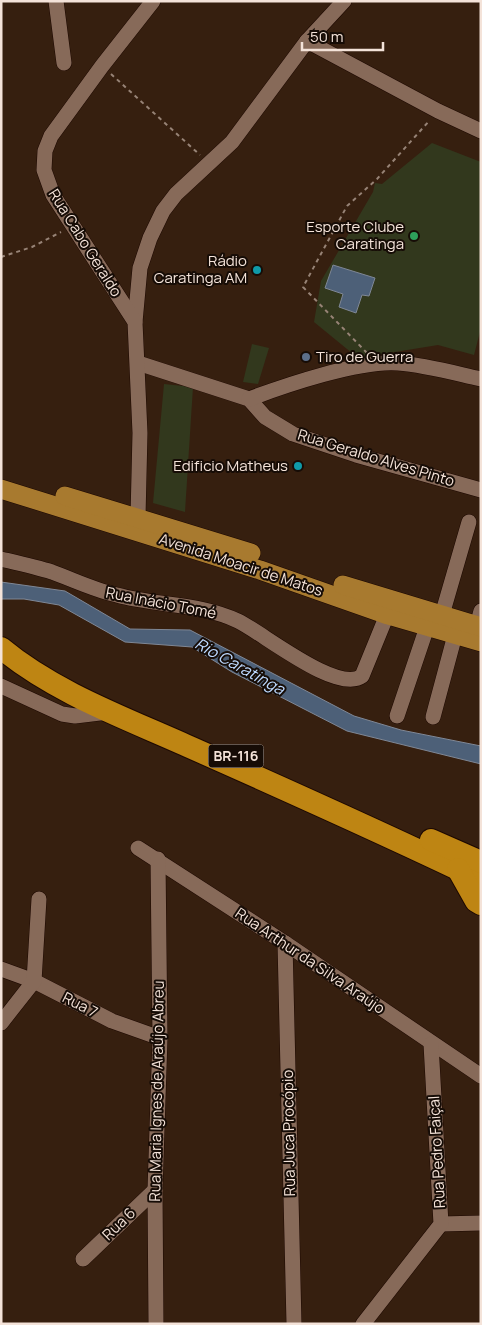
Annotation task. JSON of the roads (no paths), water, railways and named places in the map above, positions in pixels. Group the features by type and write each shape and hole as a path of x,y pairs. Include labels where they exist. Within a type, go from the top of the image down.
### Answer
{"highway":[{"name":"BR-116","path":"2,647 22,664 112,712 481,880"},
{"name":"BR-116","path":"2,647 57,673 95,694 481,862"},
{"path":"458,869 476,901 481,904"}],"main road":[{"name":"Avenida Moacir de Matos","path":"1,477 260,570 434,621 480,626"},
{"name":"Avenida Moacir de Matos","path":"1,489 136,524"},
{"name":"Avenida Moacir de Matos","path":"434,621 455,635 480,626"}],"street":[{"path":"56,1 64,64"},
{"name":"Rua Cabo Geraldo","path":"136,524 140,433 135,322 53,195 44,170 44,151 52,136 102,66 152,1"},
{"path":"135,322 140,268 150,238 163,211 176,194 232,142 307,41 344,1"},
{"path":"307,41 438,111 481,131"},
{"name":"Rua Geraldo Alves Pinto","path":"138,363 249,399 265,417 293,434 356,455 481,490"},
{"path":"249,399 326,375 377,363 423,366 481,379"},
{"path":"397,716 470,522"},
{"name":"Rua Inácio Tomé","path":"1,558 51,572 118,596 217,613 256,630 313,667 347,680 356,680 362,676 390,608"},
{"path":"433,717 455,635"},
{"path":"21,695 22,664"},
{"path":"1,686 54,712 70,716 112,712"},
{"name":"Rua Arthur da Silva Araújo","path":"138,848 158,859 285,943 431,1044 481,1076"},
{"name":"Rua Maria Ignes de Araújo Abreu","path":"156,1324 155,1190 160,1038 158,859"},
{"path":"1,1023 34,981 39,899"},
{"name":"Rua Juca Procópio","path":"285,943 294,1324"},
{"name":"Rua 7","path":"1,969 34,981 112,1021 160,1038"},
{"name":"Rua Pedro Faiçal","path":"363,1324 441,1224 440,1175 431,1044"},
{"name":"Rua 6","path":"83,1259 155,1190"},
{"path":"441,1224 481,1223"}],"water":[{"path":"333,265 375,278 369,296 362,295 356,313 339,307 343,294 325,288"},
{"name":"Rio Caratinga","path":"1,582 65,591 130,629 190,630 354,716 401,730 481,746 481,764 347,731 232,672 192,647 125,642 59,605 24,599 1,599"}],"place":[{"name":"Esporte Clube Caratinga","path":"414,236"},
{"name":"Rádio Caratinga AM","path":"257,270"},
{"name":"Tiro de Guerra","path":"306,357"},
{"name":"Edificio Matheus","path":"298,466"}]}
